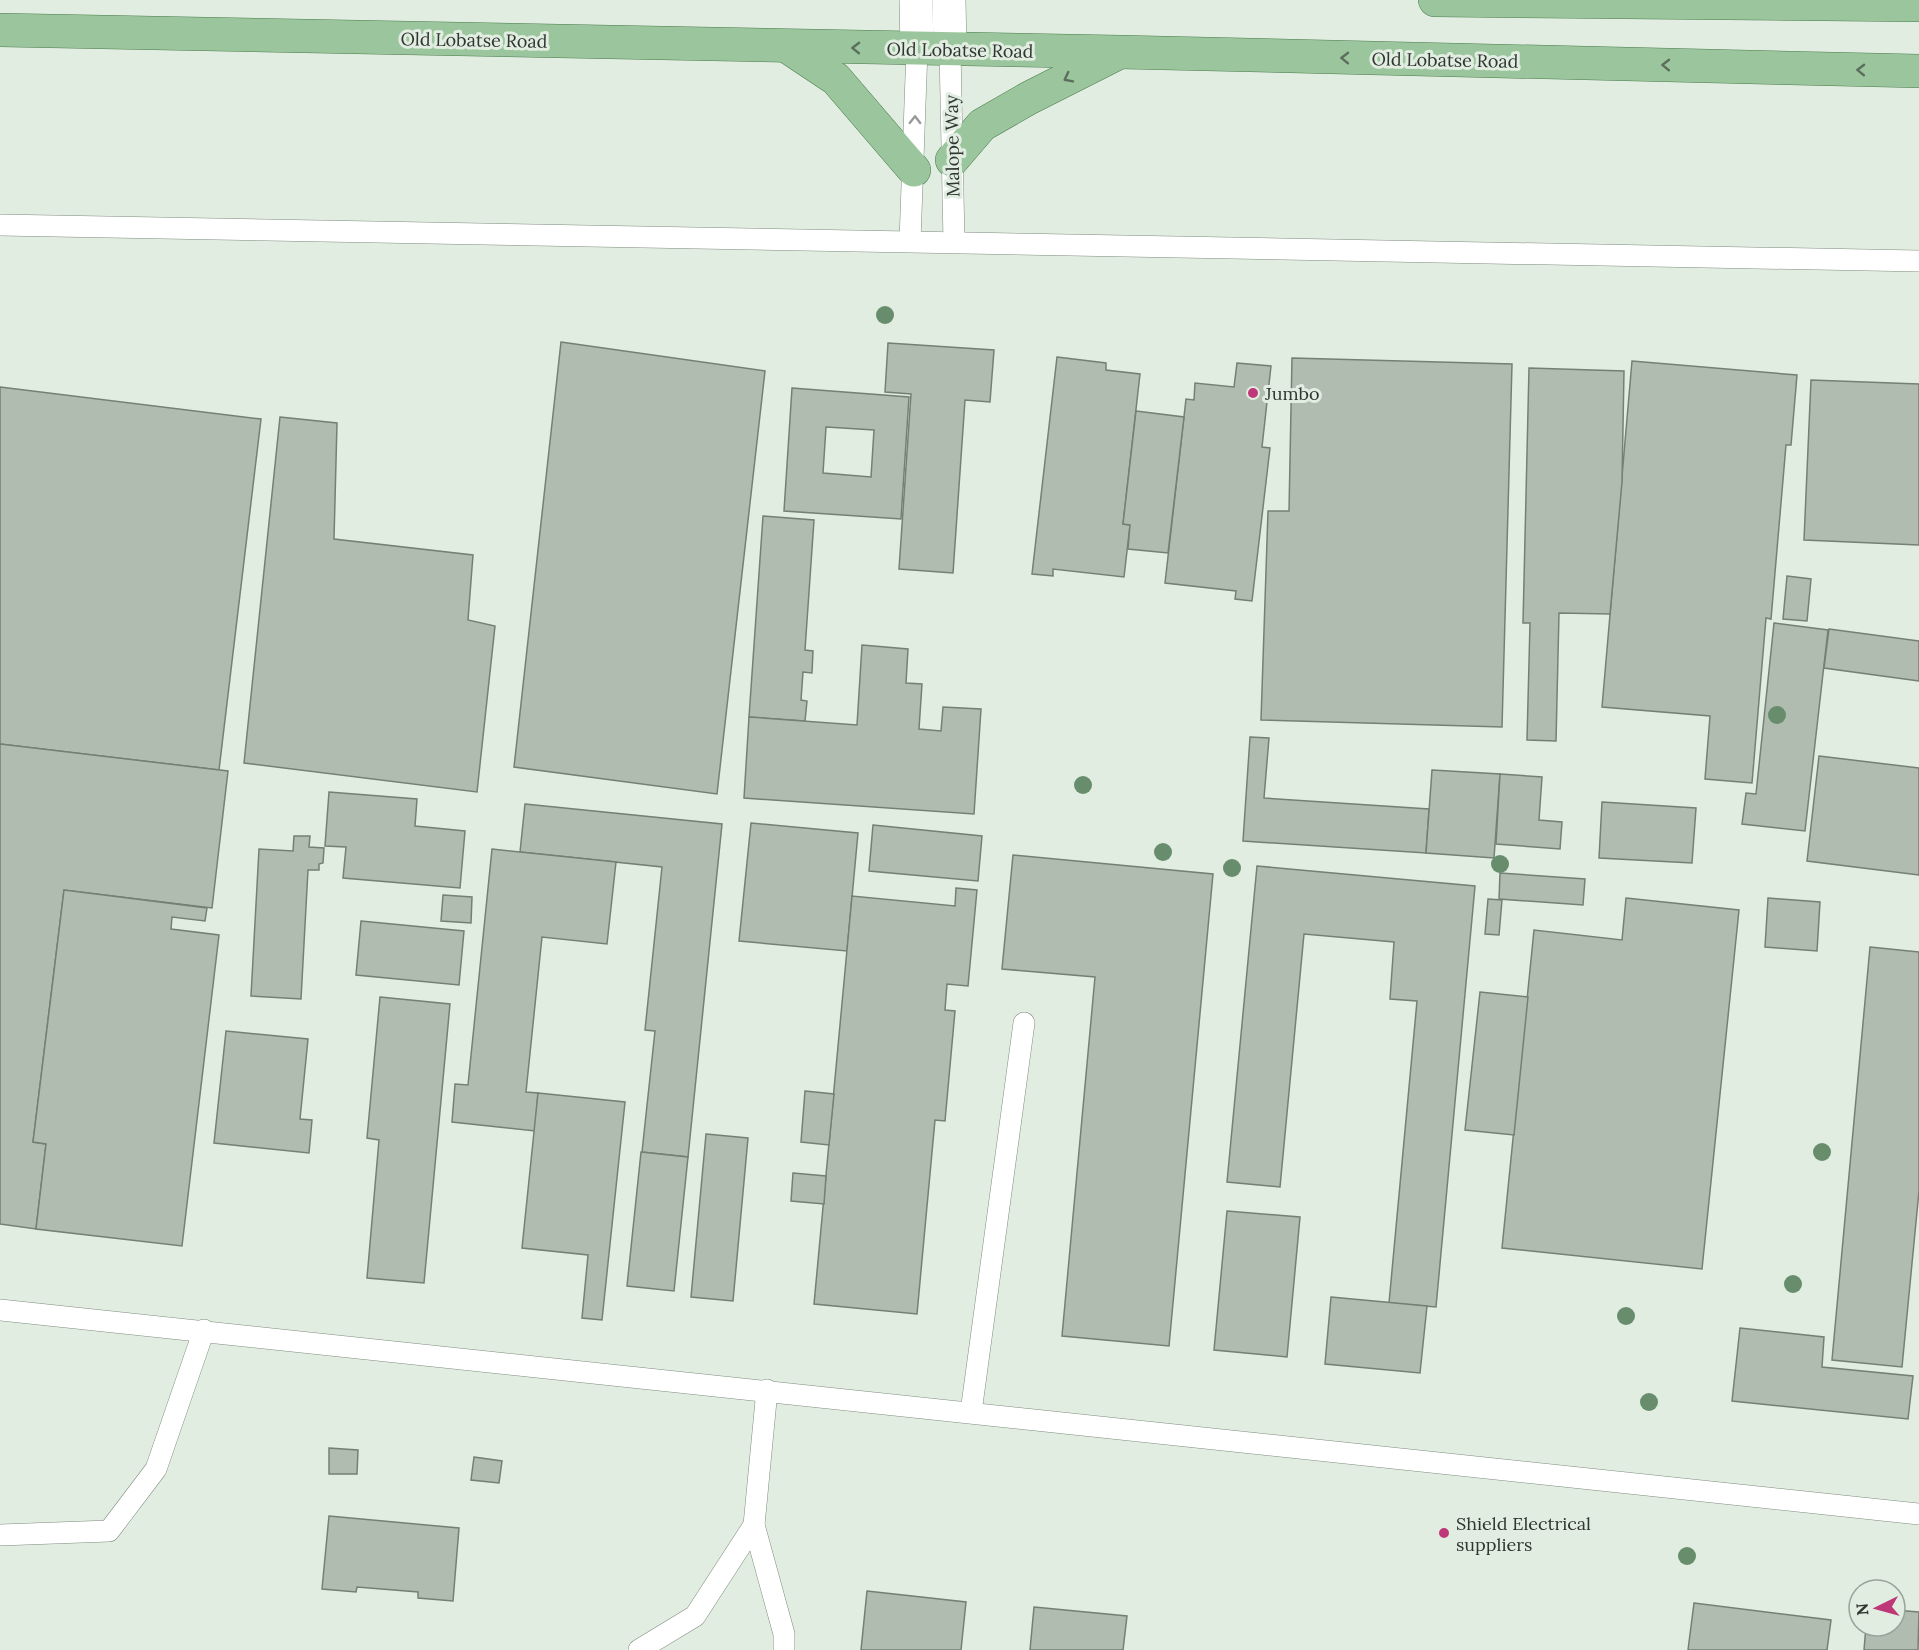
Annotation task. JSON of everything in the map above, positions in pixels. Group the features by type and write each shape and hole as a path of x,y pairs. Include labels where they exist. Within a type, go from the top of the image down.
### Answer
{"main road":[{"path":"1434,0 1919,5"},
{"name":"Old Lobatse Road","path":"0,30 1120,52 1919,71"},
{"path":"788,47 836,79 914,170"},
{"path":"952,160 982,125 1029,98 1120,52"}],"street":[{"path":"916,0 916,49"},
{"path":"949,0 950,50"}],"lane":[{"name":"Malope Way","path":"910,241 916,49"},
{"name":"Malope Way","path":"950,50 954,242"},
{"path":"0,225 1919,261"},
{"path":"971,1412 1024,1023"},
{"path":"0,1310 1919,1514"},
{"path":"0,1534 109,1532 156,1469 204,1330"},
{"path":"767,1390 754,1525 784,1634 784,1650"},
{"path":"639,1650 695,1616 754,1525"}],"building":[{"path":"561,342 765,371 717,794 514,767"},
{"path":"888,343 994,350 990,402 965,400 953,573 899,569 911,394 885,392"},
{"path":"1057,357 1106,363 1106,370 1140,374 1123,524 1130,525 1124,577 1053,569 1053,576 1032,574"},
{"path":"1292,358 1512,364 1502,727 1261,720 1268,511 1289,511"},
{"path":"1632,361 1797,375 1791,445 1786,445 1771,619 1766,618 1752,783 1705,779 1710,716 1602,707"},
{"path":"1237,363 1271,366 1262,447 1270,448 1252,601 1235,599 1236,591 1165,583 1186,399 1194,400 1195,383 1234,387"},
{"path":"1529,368 1624,371 1622,482 1610,614 1559,613 1556,741 1527,740 1530,623 1523,623"},
{"path":"1811,380 1919,384 1919,545 1804,540"},
{"path":"0,387 261,419 219,770 0,744"},
{"path":"792,388 909,397 901,519 784,511","holes":["826,427 874,430 871,477 823,473"]},
{"path":"1136,411 1184,417 1168,553 1128,549 1130,525 1123,524"},
{"path":"280,417 337,423 334,539 473,555 468,620 495,626 477,792 244,763"},
{"path":"763,516 814,520 805,650 813,651 812,673 803,672 801,700 807,701 805,721 749,717"},
{"path":"1787,576 1811,579 1807,621 1783,619"},
{"path":"1774,623 1828,630 1805,831 1742,824 1746,793 1756,794"},
{"path":"1829,629 1919,641 1919,681 1824,668"},
{"path":"862,645 908,649 906,683 922,684 919,729 941,731 943,707 981,709 974,814 744,798 749,717 857,725"},
{"path":"1250,737 1269,738 1264,798 1429,809 1426,853 1243,841"},
{"path":"0,744 228,771 212,908 64,890 33,1142 46,1144 36,1229 0,1224"},
{"path":"1819,756 1919,768 1919,875 1807,861"},
{"path":"1432,770 1500,774 1494,858 1426,853"},
{"path":"1500,774 1542,777 1539,820 1562,822 1560,849 1496,844"},
{"path":"329,792 417,799 415,826 465,831 460,888 343,878 346,847 325,846"},
{"path":"1602,802 1696,808 1692,863 1599,858"},
{"path":"525,804 722,824 688,1157 642,1152 655,1031 645,1030 662,867 520,852"},
{"path":"751,823 858,833 847,951 739,941"},
{"path":"873,825 982,836 978,881 869,871"},
{"path":"294,836 310,836 309,847 324,848 323,863 319,864 319,870 308,870 301,999 251,996 259,849 293,851"},
{"path":"492,849 616,862 607,944 542,937 526,1092 538,1093 535,1131 452,1122 455,1084 468,1085"},
{"path":"1013,855 1213,874 1169,1346 1062,1336 1095,977 1002,969"},
{"path":"1257,866 1475,886 1436,1307 1389,1303 1417,1001 1390,999 1394,942 1304,934 1280,1187 1227,1182"},
{"path":"1500,873 1585,879 1583,905 1499,899"},
{"path":"956,888 977,890 968,986 947,984 945,1010 955,1011 945,1121 935,1120 917,1314 814,1304 852,896 955,906"},
{"path":"64,890 207,908 205,921 172,917 171,929 219,935 182,1246 36,1229 46,1144 33,1142"},
{"path":"443,895 472,897 471,923 441,921"},
{"path":"1626,898 1739,910 1702,1269 1502,1248 1534,930 1622,940"},
{"path":"1768,898 1820,902 1817,951 1765,947"},
{"path":"1488,899 1502,900 1499,935 1485,934"},
{"path":"361,921 464,931 459,985 356,975"},
{"path":"1870,947 1919,952 1919,1191 1902,1367 1832,1360"},
{"path":"1480,992 1528,997 1514,1135 1465,1130"},
{"path":"380,997 450,1004 424,1283 367,1278 379,1140 367,1138"},
{"path":"226,1031 308,1039 300,1119 312,1120 309,1153 214,1143"},
{"path":"805,1091 834,1094 829,1145 801,1142"},
{"path":"538,1093 625,1102 602,1320 582,1318 588,1255 522,1248"},
{"path":"706,1134 748,1138 733,1301 691,1297"},
{"path":"641,1152 688,1157 674,1291 627,1286"},
{"path":"793,1173 826,1176 824,1204 791,1201"},
{"path":"1227,1211 1300,1217 1287,1357 1214,1350"},
{"path":"1331,1297 1427,1306 1420,1373 1325,1364"},
{"path":"1740,1328 1824,1337 1822,1367 1913,1376 1908,1419 1732,1401"},
{"path":"329,1448 358,1450 357,1474 329,1474"},
{"path":"474,1457 502,1461 499,1483 471,1480"},
{"path":"329,1516 459,1528 453,1601 418,1598 418,1592 357,1587 356,1592 322,1589"},
{"path":"867,1591 966,1602 961,1650 861,1650"},
{"path":"1694,1603 1831,1620 1827,1650 1688,1650"},
{"path":"1034,1607 1127,1616 1123,1650 1030,1650"},
{"path":"1907,1611 1919,1612 1918,1650 1864,1650 1865,1638 1907,1638"}],"place":[{"name":"Jumbo","path":"1253,393"},
{"name":"Shield Electrical suppliers","path":"1444,1533"}]}
